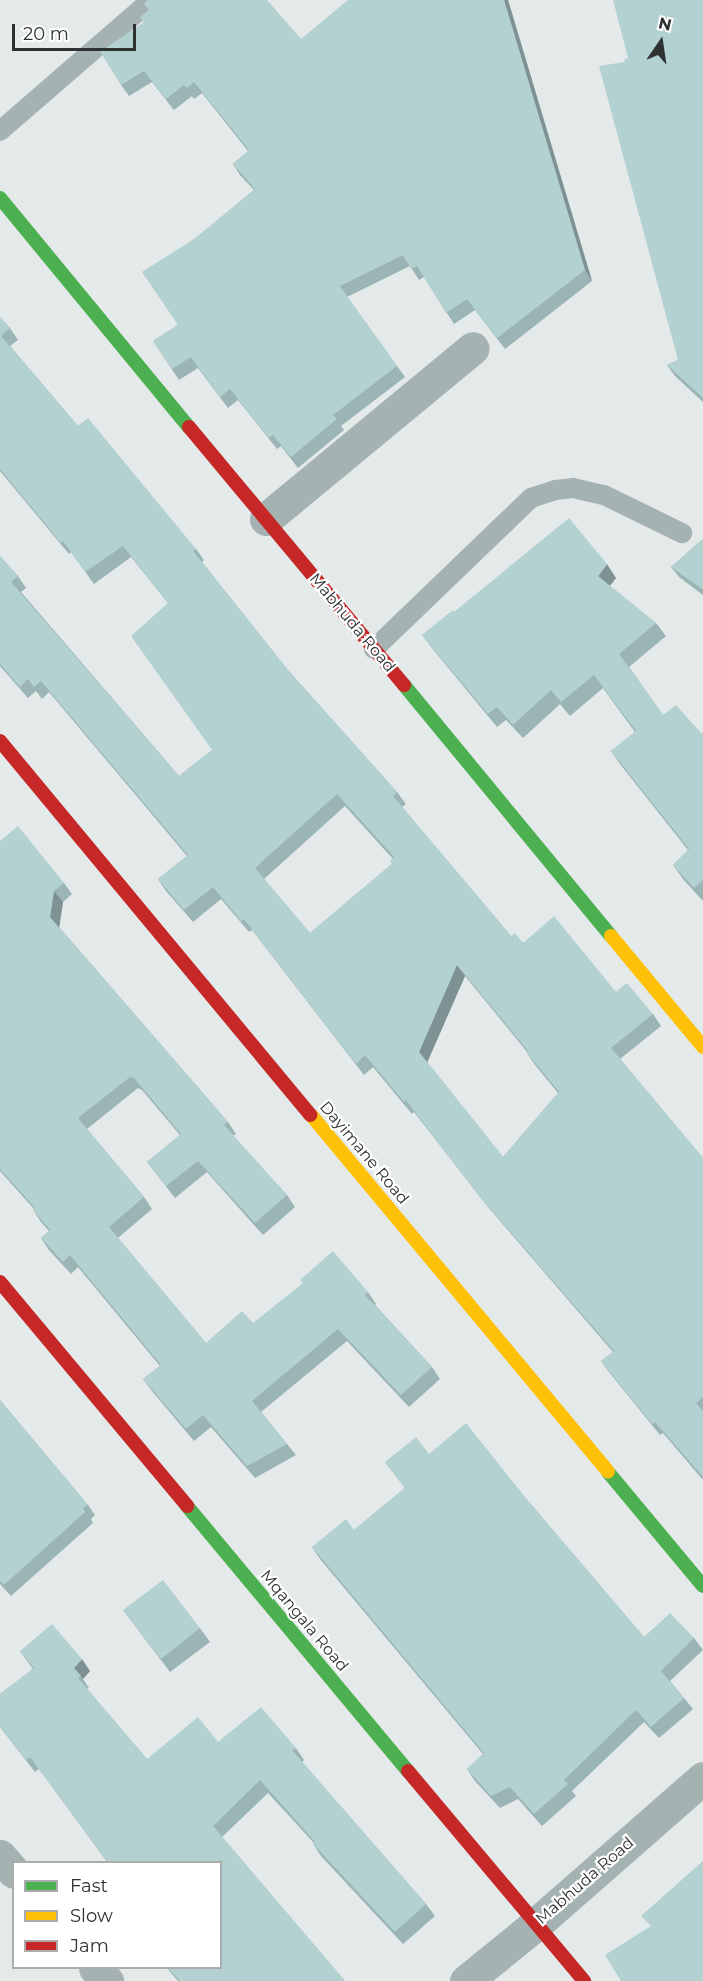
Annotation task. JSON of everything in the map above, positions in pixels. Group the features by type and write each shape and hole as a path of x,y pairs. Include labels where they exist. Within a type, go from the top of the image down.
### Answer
{"street":[{"name":"Mabhuda Road","path":"0,198 703,1047"},
{"path":"266,519 473,348"},
{"name":"Dayimane Road","path":"0,741 703,1586"},
{"name":"Mqangala Road","path":"0,1282 584,1981"},
{"name":"Mabhuda Road","path":"466,1981 535,1925 703,1778"},
{"path":"0,1856 12,1870"},
{"path":"96,1969 107,1981"}],"lane":[{"path":"0,131 151,0"},
{"path":"374,649 531,498 555,490 573,488 604,495 682,533"}],"building":[{"path":"148,0 267,0 301,39 348,0 504,0 585,270 497,338 467,299 446,313 417,266 411,269 403,255 340,286 397,366 333,415 337,419 291,457 273,435 269,438 230,389 220,397 191,357 172,369 153,341 178,325 142,272 197,237 255,189 233,164 249,150 194,82 187,88 184,85 166,99 144,71 121,85 100,52 144,22 140,17 149,10 144,4"},
{"path":"613,0 703,0 703,398 667,365 678,360 599,66 625,62 624,59 628,58"},
{"path":"0,317 10,328 1,336 78,426 88,418 196,549 193,551 287,669 397,792 393,796 511,936 515,933 523,943 554,916 616,992 627,983 653,1014 611,1048 703,1158 703,1397 696,1403 703,1411 703,1477 655,1422 652,1424 601,1361 614,1351 479,1196 406,1100 404,1102 365,1055 356,1064 244,919 241,921 213,887 184,910 158,879 188,855 41,681 34,687 28,679 20,687 0,664 0,556 18,576 11,582 179,776 212,750 131,636 168,603 123,546 85,572 63,541 61,543 0,469","holes":["337,794 394,857 390,861 392,864 310,933 255,868","457,965 559,1092 503,1157 419,1052"]},
{"path":"569,518 607,564 598,576 656,623 619,654 663,715 676,705 702,734 703,732 703,880 694,888 673,865 689,849 611,751 636,731 594,675 561,702 551,690 513,725 497,707 488,714 422,635 453,610 454,612"},
{"path":"703,539 703,589 702,589 671,567"},
{"path":"18,826 64,883 54,891 50,917 228,1122 224,1125 287,1195 255,1223 198,1161 166,1186 147,1162 181,1134 134,1078 130,1077 78,1118 144,1197 109,1227 206,1343 242,1311 253,1323 303,1283 300,1280 333,1251 368,1292 365,1295 432,1367 401,1395 338,1329 252,1401 287,1444 247,1466 203,1415 186,1429 143,1379 161,1365 70,1255 63,1262 41,1238 50,1230 33,1210 35,1208 0,1169 0,841"},
{"path":"0,1400 88,1505 83,1508 85,1512 4,1585 0,1581"},
{"path":"466,1423 529,1502 644,1637 670,1613 694,1638 661,1671 684,1698 651,1727 636,1710 564,1780 568,1784 534,1814 510,1787 491,1796 467,1769 484,1753 312,1547 346,1519 354,1530 405,1488 385,1462 416,1437 429,1454"},
{"path":"163,1580 200,1628 161,1659 123,1610"},
{"path":"52,1624 82,1659 74,1668 81,1676 78,1678 147,1759 198,1717 218,1742 261,1707 296,1748 292,1750 426,1904 395,1932 313,1844 315,1842 260,1780 213,1826 345,1981 180,1981 169,1969 222,1969 222,1861 108,1861 30,1757 26,1760 0,1726 0,1694 34,1668 20,1651"},
{"path":"703,1861 703,1981 621,1981 605,1955 651,1926 641,1916"}],"traffic: fast":[{"path":"0,198 189,427"},
{"path":"404,685 611,936"},
{"path":"608,1472 703,1586"},
{"path":"187,1506 408,1771"}],"traffic: slow":[{"path":"611,936 703,1047"},
{"path":"311,1115 608,1472"}],"traffic: jam":[{"path":"189,427 404,685"},
{"path":"0,741 311,1115"},
{"path":"0,1282 187,1506"},
{"path":"408,1771 584,1981"}]}
